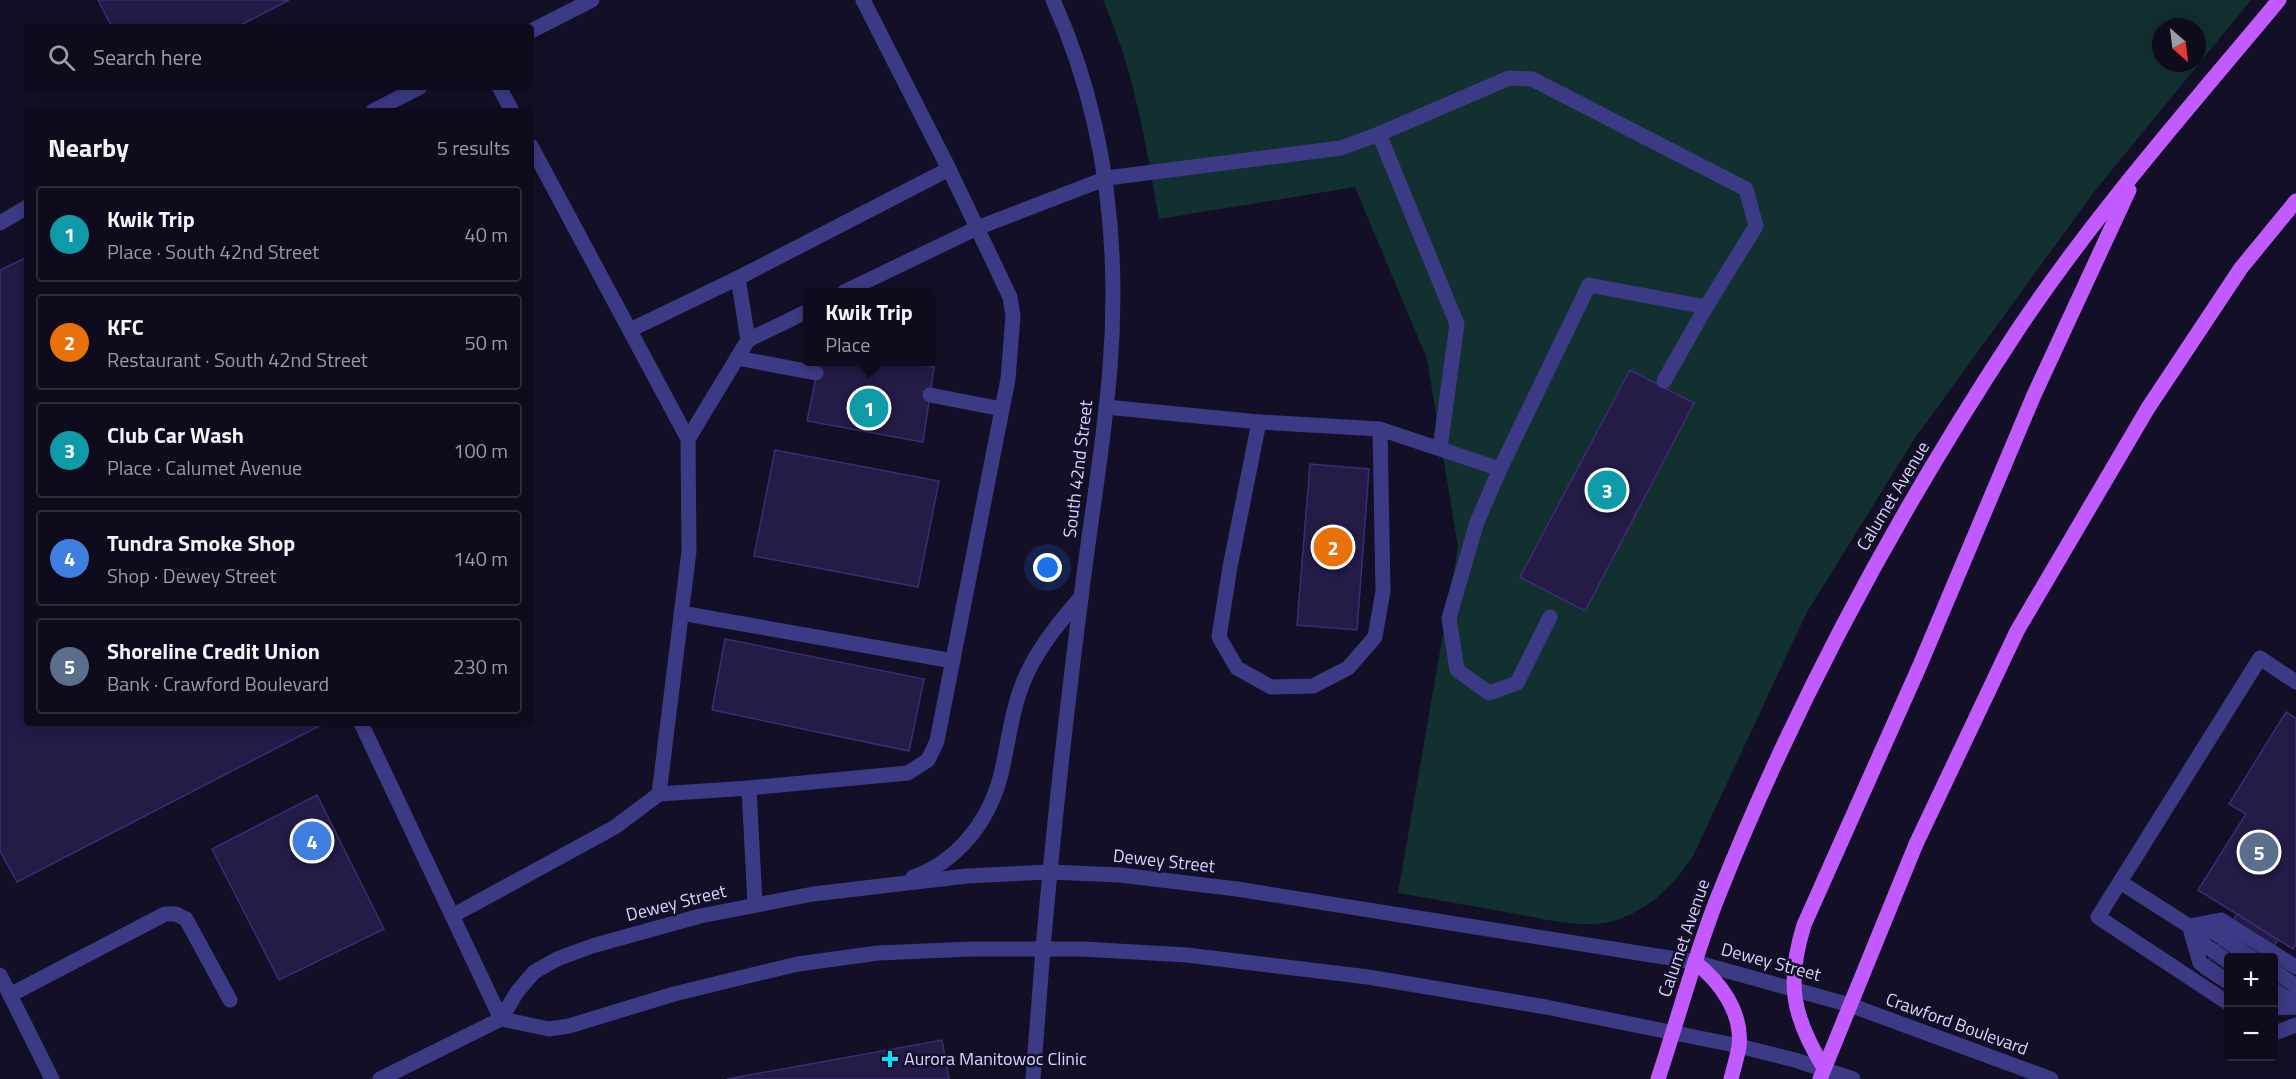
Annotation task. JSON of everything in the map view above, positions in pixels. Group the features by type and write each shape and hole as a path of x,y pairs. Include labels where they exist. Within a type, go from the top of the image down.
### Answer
{"main road":[{"name":"Calumet Avenue","path":"1658,1079 1716,900 1792,726 1881,555 2018,331 2091,229 2142,164 2279,0"},
{"path":"1822,1074 1804,1028 1793,976 1796,953 1813,904 1916,674 2034,395 2142,164"},
{"path":"1822,1074 1916,844 2017,631 2148,408 2241,268 2296,201"},
{"path":"1695,962 1721,986 1730,1001 1737,1024 1739,1046 1731,1079"}],"street":[{"path":"534,29 592,0"},
{"path":"452,916 615,826 659,794 908,773 928,760 937,741 1008,379 1013,316 1010,297 949,169 863,0"},
{"name":"South 42nd Street","path":"1033,1079 1049,872 1106,407 1114,287 1107,178 1076,53 1053,0"},
{"path":"852,288 977,228 1107,178 1341,148 1509,78 1532,79 1746,189 1756,226 1664,381"},
{"path":"379,108 414,90"},
{"path":"501,90 510,108"},
{"path":"1379,134 1457,324 1440,448"},
{"path":"534,152 688,440 688,551 659,794"},
{"path":"630,330 738,278 949,169"},
{"path":"0,223 24,209"},
{"path":"738,278 748,340"},
{"path":"1550,617 1516,683 1489,693 1457,670 1449,618 1477,522 1588,285 1706,307"},
{"path":"688,440 748,340 803,313"},
{"path":"737,358 816,373"},
{"path":"930,395 1002,409"},
{"path":"1106,407 1258,422 1380,429 1500,469"},
{"path":"1258,422 1219,637 1237,668 1271,687 1313,686 1348,668 1375,637 1383,591 1380,429"},
{"path":"895,883 931,869 954,853 981,822 996,792 1018,697 1027,674 1045,644 1081,597"},
{"path":"681,613 953,661"},
{"path":"2224,1000 2098,917 2260,658 2296,682"},
{"path":"362,726 501,1019"},
{"path":"749,788 756,904"},
{"name":"Dewey Street","path":"501,1019 525,981 534,972 557,959 628,934 756,904 895,883 977,875 1049,872 1146,878 1248,890 1695,962 1850,1005"},
{"path":"2120,882 2189,926 2206,946 2224,958"},
{"path":"10,995 165,914 176,914 186,919 230,1000"},
{"path":"2189,926 2222,920 2296,967"},
{"path":"2189,926 2212,931 2246,953"},
{"path":"2189,926 2200,963 2224,979"},
{"path":"380,1079 501,1019 549,1029 569,1026 707,985 798,964 878,953 948,949 1042,949 1187,955 1368,977 1546,1007 1739,1046 1822,1074 1853,1079"},
{"path":"2278,974 2296,986"},
{"path":"0,975 52,1079"},
{"path":"2278,993 2286,998 2296,999"},
{"name":"Crawford Boulevard","path":"1850,1005 2051,1079"},
{"path":"2278,1008 2296,1007"},
{"path":"2278,1032 2296,1025"}],"green space":[{"path":"1103,0 2251,0 2206,55 2206,18 2152,18 2152,72 2192,72 2094,192 1915,438 1807,612 1693,856 1684,869 1663,892 1638,911 1609,922 1594,924 1552,921 1398,893 1458,547 1427,359 1355,187 1159,219 1138,108 1123,53"}],"building":[{"path":"98,0 289,0 243,24 110,24"},
{"path":"24,258 24,726 319,726 17,882 0,851 0,270"},
{"path":"818,366 934,367 923,442 807,421"},
{"path":"1630,370 1694,403 1585,611 1520,577"},
{"path":"775,450 939,481 918,587 754,556"},
{"path":"1310,464 1369,469 1357,630 1297,625"},
{"path":"725,639 924,679 909,751 712,710"},
{"path":"2286,712 2296,718 2296,944 2293,949 2198,890 2246,814 2229,804"},
{"path":"317,795 384,929 279,980 212,849"},
{"path":"2237,914 2278,940 2270,953 2224,953 2224,987 2201,973"},
{"name":"Aurora Manitowoc Clinic","path":"942,1040 949,1079 727,1079"}],"place":[{"name":"Kwik Trip","path":"869,408"},
{"name":"Club Car Wash","path":"1607,490"},
{"name":"KFC","path":"1333,547"},
{"name":"Tundra Smoke Shop","path":"312,841"},
{"name":"Shoreline Credit Union","path":"2259,852"},
{"name":"Aurora Manitowoc Clinic","path":"890,1059"}]}
